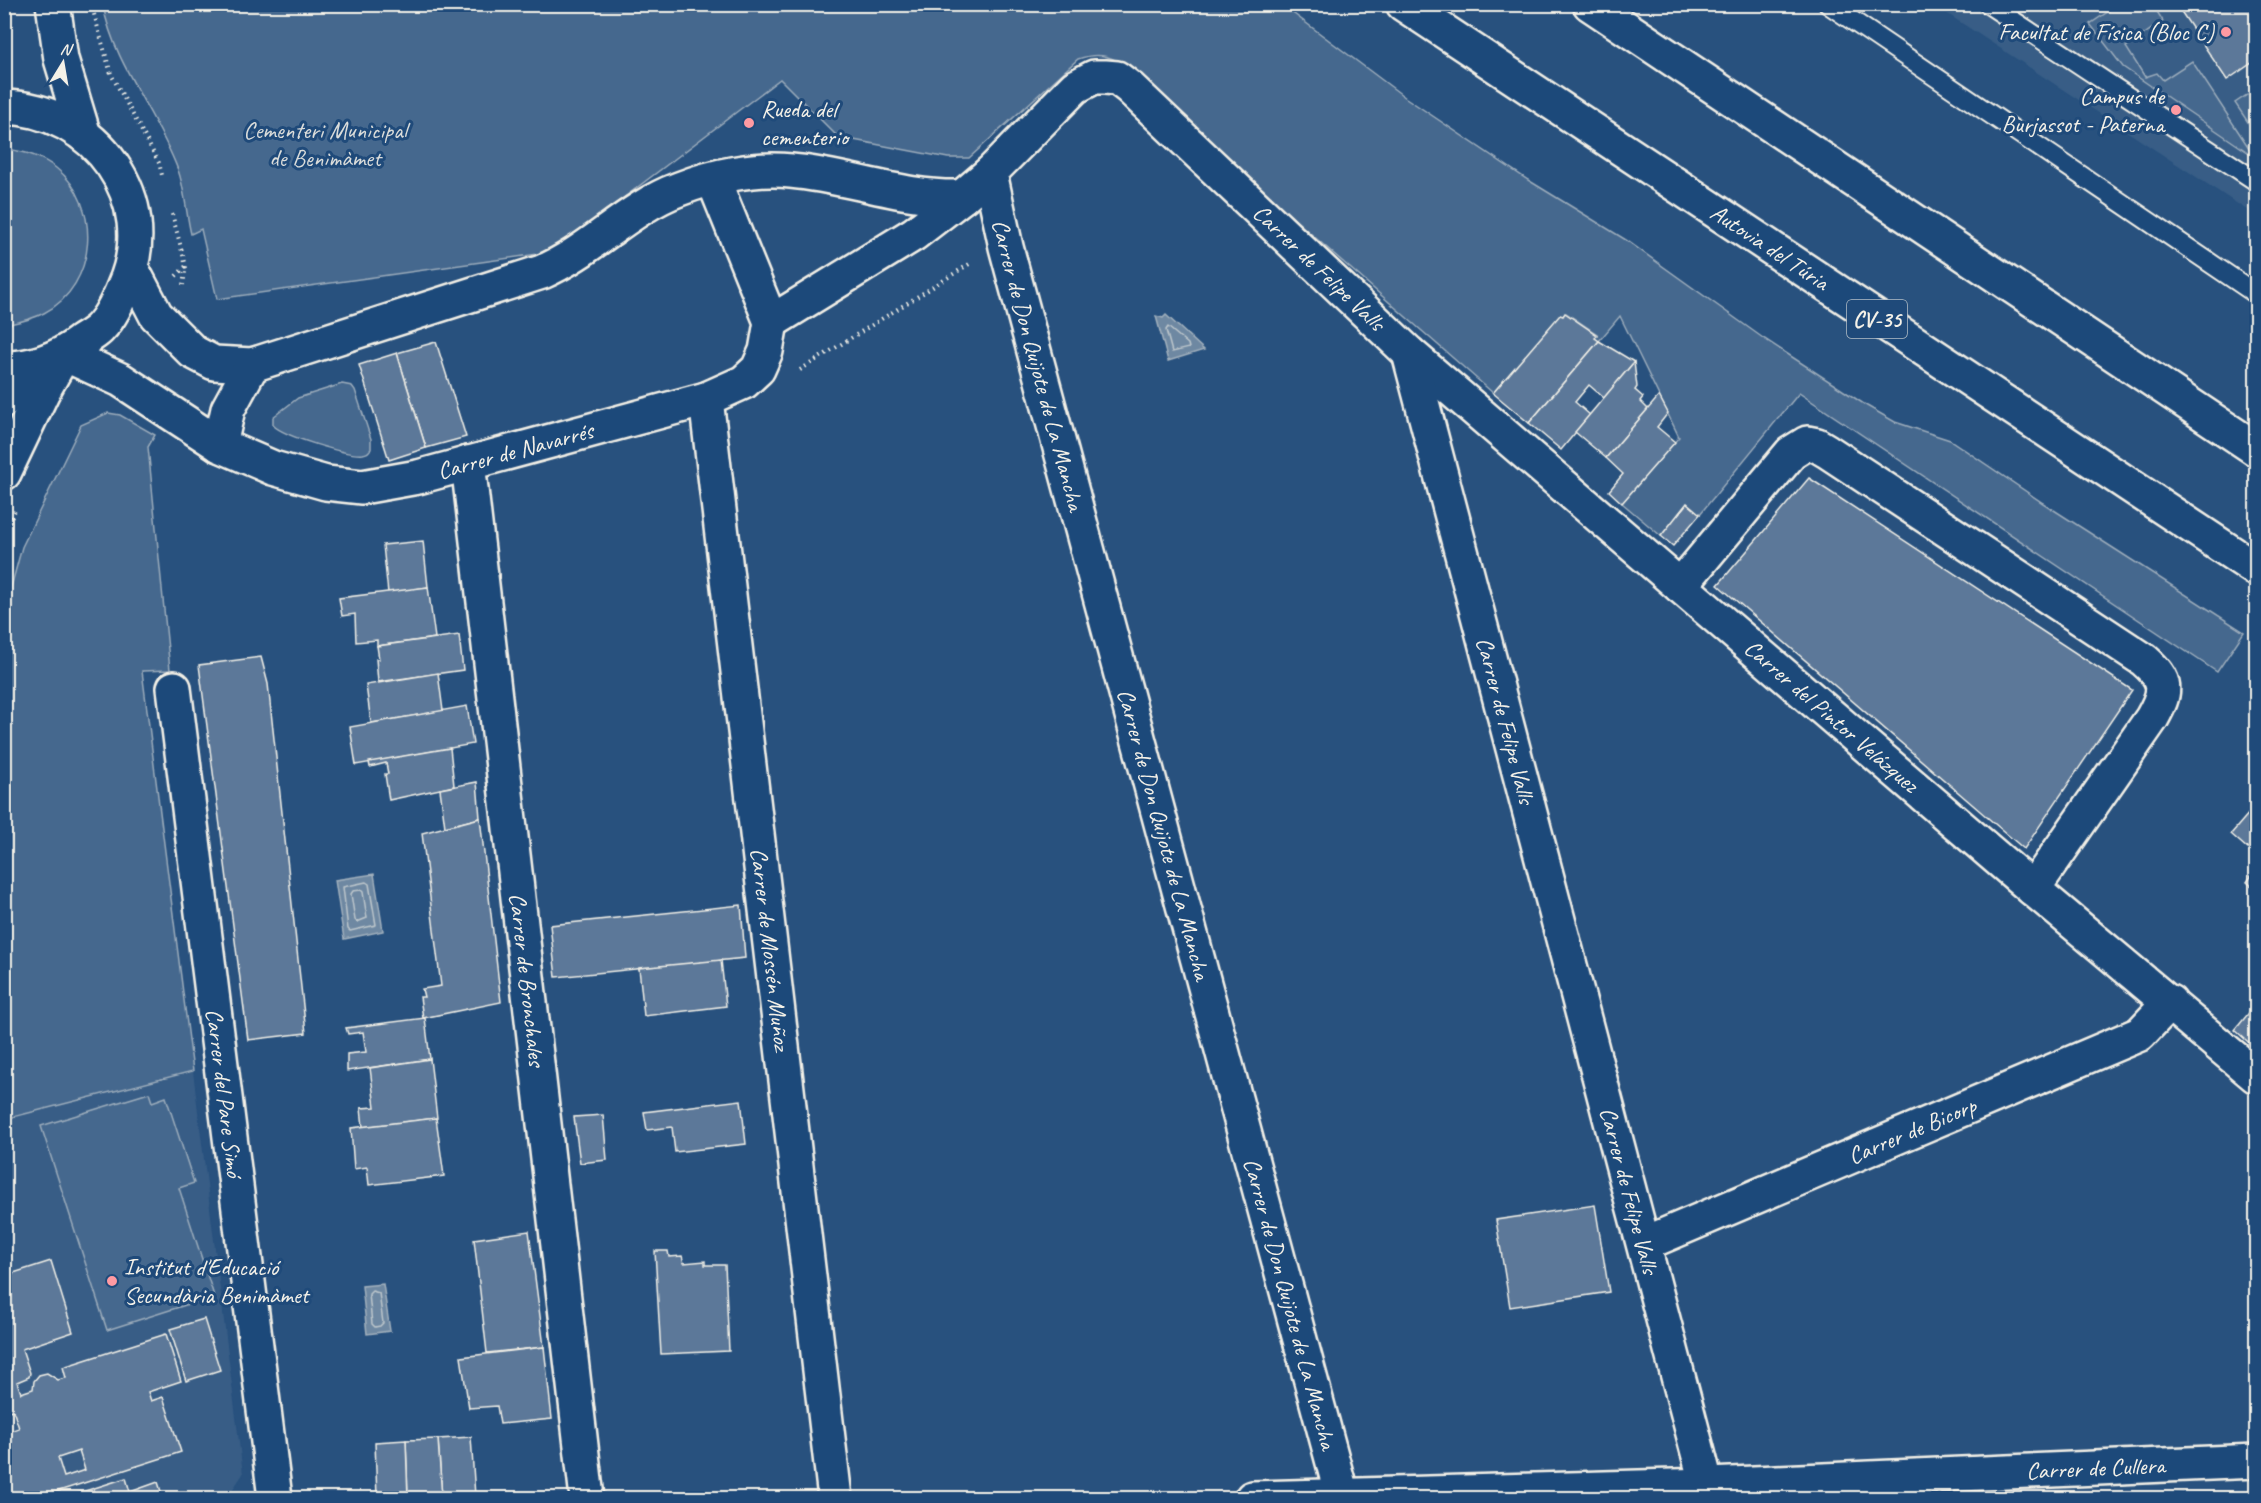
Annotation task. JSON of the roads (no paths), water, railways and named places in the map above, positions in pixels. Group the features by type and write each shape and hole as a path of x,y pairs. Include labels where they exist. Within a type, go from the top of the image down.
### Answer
{"main road":[{"path":"53,4 62,59 83,132"},
{"name":"Autovia del Túria","path":"1403,4 2256,569"},
{"path":"1590,4 2256,449"},
{"name":"Carrer de Felipe Valls","path":"990,174 1075,87 1094,77 1117,78 1409,353 1709,1492"},
{"path":"4,106 24,107 55,116 83,132 107,156 124,185 134,219 135,245 132,269 114,309 99,328 64,354 12,368 4,400"},
{"path":"132,269 156,315 194,352 214,363 252,365 542,272 560,264 649,202 713,179 753,171 790,170 906,194 936,198 962,197"},
{"path":"713,179 771,322 914,234 990,174"},
{"name":"Carrer de Don Quijote de La Mancha","path":"990,174 1006,247 1342,1496"},
{"name":"Carrer de Navarrés","path":"64,354 121,380 220,445 273,468 326,483 362,487 418,477 706,399 744,382 758,369 766,351 771,322"},
{"name":"Carrer del Pintor Velázquez","path":"1409,353 2032,888 2256,1076"},
{"path":"4,473 43,391 64,354"},
{"path":"220,445 228,409 252,365"},
{"name":"Carrer de Mossén Muñoz","path":"706,399 835,1498"},
{"path":"1680,586 1791,453 1807,443 1817,445 1827,451 2144,660 2157,672 2164,686 2161,702 2032,888"},
{"name":"Carrer de Bronchales","path":"468,462 587,1498"},
{"name":"Carrer del Pare Simó","path":"174,688 275,1498"},
{"name":"Carrer de Bicorp","path":"1644,1244 2140,1034 2170,1002"},
{"name":"Carrer de Cullera","path":"1252,1498 1709,1492 2256,1461"}],"lane":[{"path":"1828,4 2256,294"},
{"path":"1988,4 2256,181"}],"water":[{"path":"1166,315 1204,350 1168,361 1156,316 1163,318"},
{"path":"374,874 383,931 344,939 335,880"},
{"path":"383,1284 390,1331 367,1334 362,1286"}],"place":[{"name":"Facultat de Física (Bloc C)","path":"2226,32"},
{"name":"Campus de Burjassot - Paterna","path":"2176,110"},
{"name":"Rueda del cementerio","path":"749,123"},
{"name":"Institut d'Educació Secundària Benimàmet","path":"112,1281"}],"park label":[{"name":"Cementeri Municipal de Benimàmet","path":"325,144"}]}
